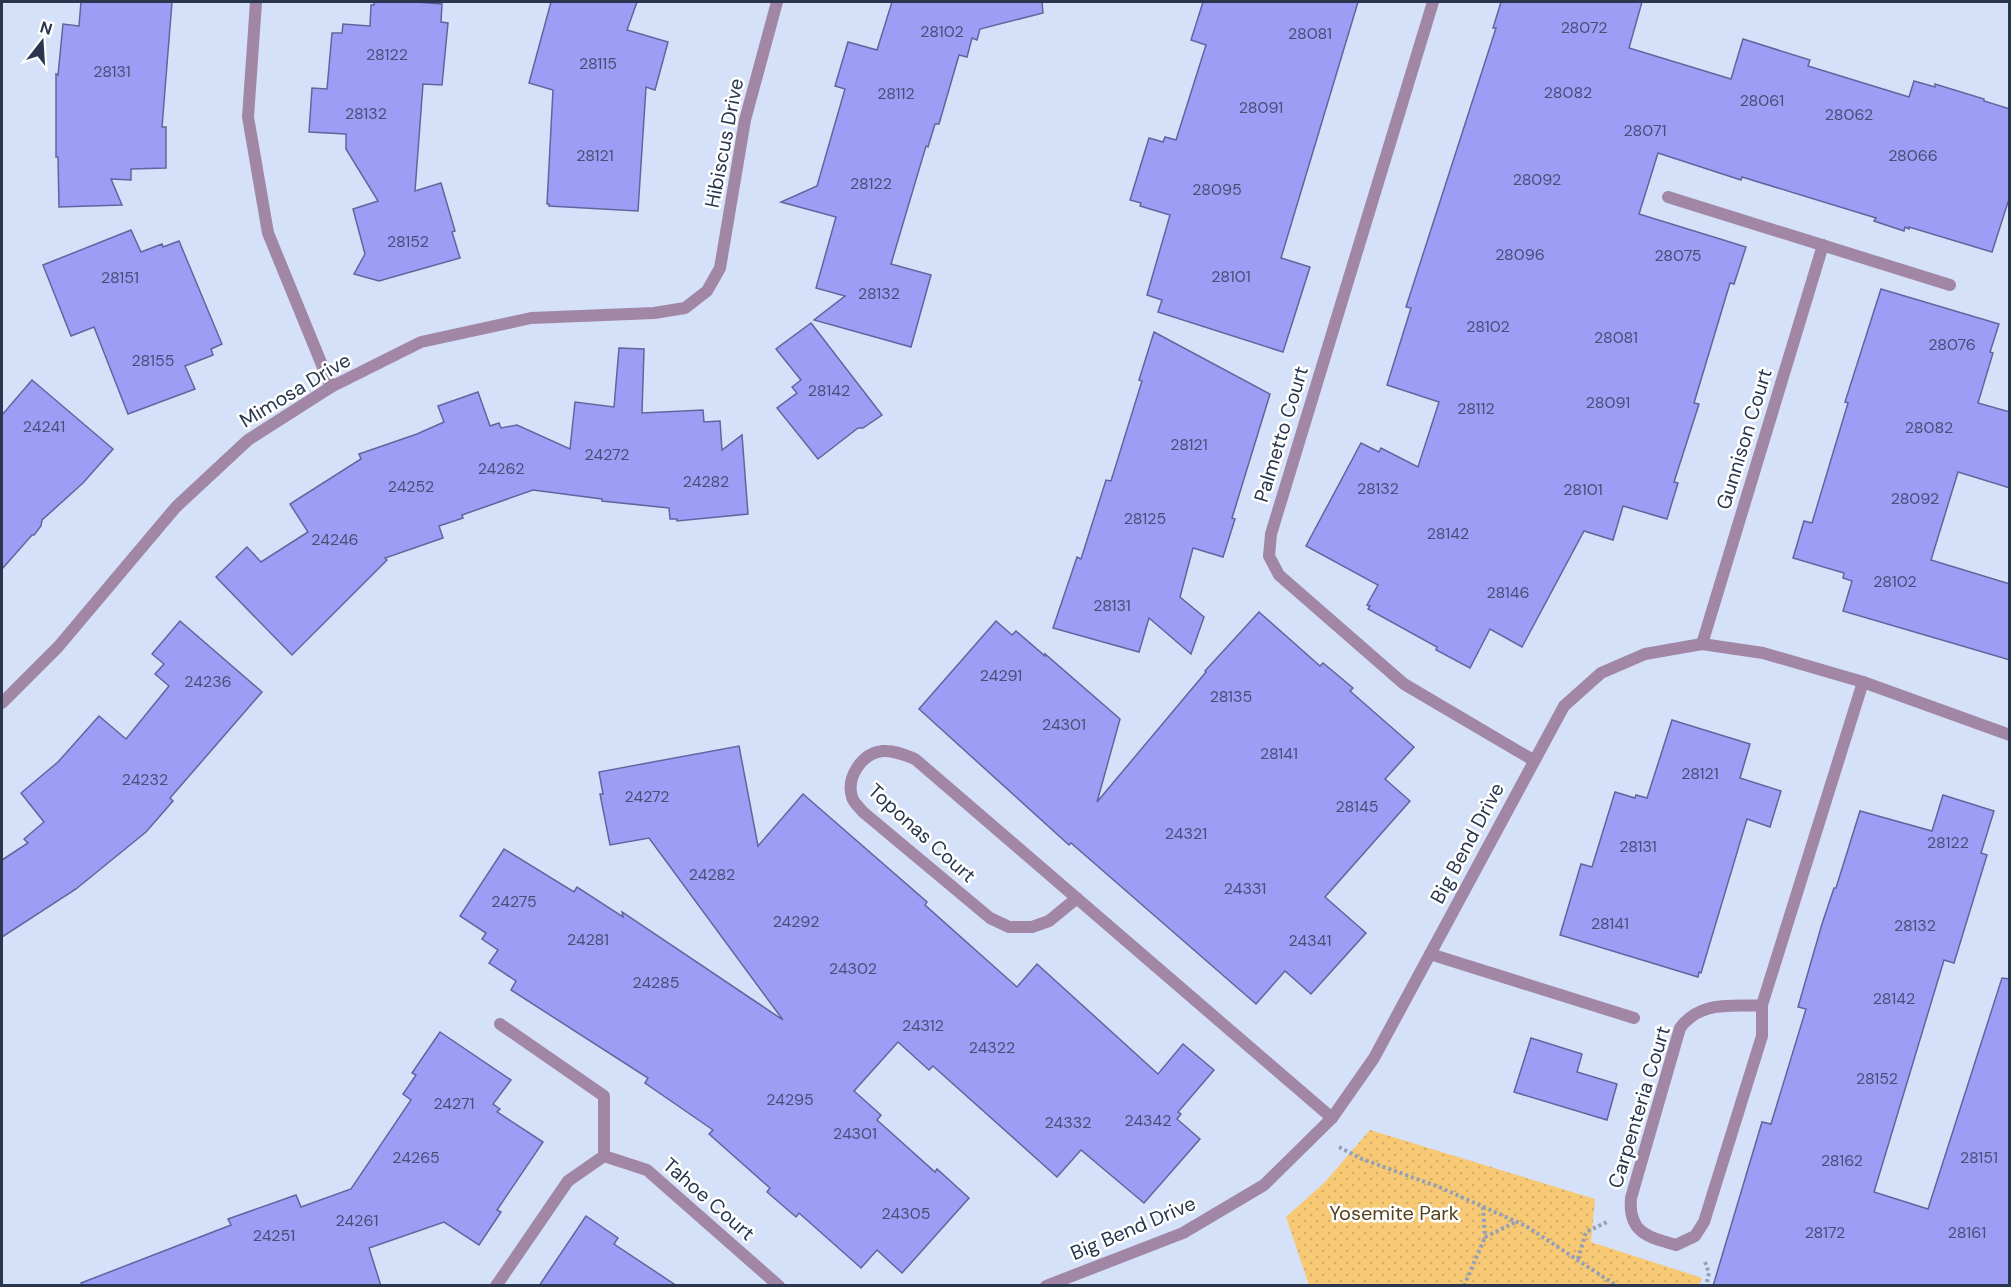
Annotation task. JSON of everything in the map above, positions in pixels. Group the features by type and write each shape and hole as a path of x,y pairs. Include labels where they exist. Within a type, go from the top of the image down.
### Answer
{"street":[{"path":"256,2 248,117 268,232 331,387"},
{"name":"Hibiscus Drive","path":"707,291 720,268 745,120 777,2"},
{"name":"Palmetto Court","path":"1432,2 1275,523 1269,556 1279,575 1404,684 1533,760"},
{"path":"1668,197 1950,285"},
{"name":"Gunnison Court","path":"1702,644 1823,245"},
{"name":"Mimosa Drive","path":"2,703 58,647 176,507 248,440 331,387 421,342 531,318 654,313 685,308 707,291"},
{"name":"Big Bend Drive","path":"1046,1286 1183,1233 1264,1185 1332,1118 1374,1058 1564,705 1601,673 1645,654 1702,644 1763,653 1863,682 2010,735"},
{"name":"Carpenteria Court","path":"1762,1005 1706,1008 1689,1017 1680,1028 1631,1198 1629,1212 1634,1225 1653,1238 1676,1245 1695,1236 1704,1222 1762,1036 1762,1005 1863,682"},
{"name":"Toponas Court","path":"1077,898 1049,921 1032,927 1009,927 990,918 858,806 852,799 850,783 855,770 867,757 882,751 897,752 915,759 1077,898 1332,1118"},
{"path":"1430,954 1634,1018"},
{"path":"496,1286 567,1181 604,1156 604,1096 500,1024"},
{"name":"Tahoe Court","path":"604,1156 647,1170 779,1286"}],"path":[{"path":"1315,1134 1362,1159 1438,1187 1516,1222 1578,1258 1617,1286"},
{"path":"1464,1286 1485,1237 1483,1207"},
{"path":"1578,1258 1586,1232 1629,1212"},
{"path":"1485,1237 1516,1222"}],"green space":[{"name":"Yosemite Park","path":"1370,1130 1595,1199 1591,1242 1702,1278 1699,1285 1309,1285 1286,1217 1324,1183"}],"building":[{"path":"81,2 172,2 162,127 166,127 166,168 131,169 131,180 111,179 122,205 59,207 58,157 56,157 56,74 58,75 63,24 79,26"},
{"path":"374,2 442,4 441,22 448,23 442,85 423,84 415,191 441,183 460,258 379,281 354,274 365,254 353,209 378,201 346,149 346,134 309,132 312,88 327,89 332,33 342,33 343,24 370,26 371,5 374,5"},
{"path":"551,2 637,2 627,30 668,42 655,90 646,87 638,211 549,206 547,204 553,90 529,83"},
{"path":"892,2 1042,2 1043,13 980,29 977,40 972,38 967,57 959,55 939,124 935,124 928,147 926,146 891,264 931,275 911,347 814,320 845,296 816,288 836,217 781,202 817,186 845,89 835,86 848,42 877,50"},
{"path":"1203,2 1358,2 1281,258 1310,267 1283,352 1158,312 1162,300 1147,295 1170,215 1140,206 1141,203 1130,200 1149,138 1163,142 1165,137 1176,140 1206,45 1191,40"},
{"path":"1501,2 1642,2 1629,48 1731,79 1743,39 1810,60 1808,66 1909,97 1914,81 1935,87 1935,84 1984,99 1984,101 2010,109 2010,196 1992,252 1909,227 1909,229 1905,227 1904,231 1874,221 1876,218 1742,177 1741,180 1658,153 1639,214 1746,247 1734,284 1730,283 1694,403 1699,404 1674,482 1678,483 1667,519 1623,506 1613,540 1584,531 1522,647 1490,629 1470,668 1368,609 1370,606 1367,605 1378,585 1306,546 1361,443 1379,452 1381,448 1418,467 1439,402 1387,385 1411,308 1406,307 1496,28 1493,28"},
{"path":"131,230 141,252 162,244 163,247 179,241 222,344 211,349 213,355 185,366 195,389 128,414 94,327 71,336 43,265"},
{"path":"1881,289 1999,324 1978,403 2010,412 2010,488 1958,472 1931,560 2010,584 2010,660 1843,611 1852,581 1843,578 1844,573 1793,558 1804,521 1812,523 1848,403 1845,402"},
{"path":"811,323 882,415 863,428 858,428 818,459 777,408 797,393 792,387 801,380 776,349"},
{"path":"1154,332 1270,394 1232,518 1235,519 1223,557 1193,548 1180,597 1204,617 1191,654 1149,618 1139,652 1053,628 1077,557 1081,559 1106,480 1111,481 1142,381 1139,380"},
{"path":"619,348 644,349 642,413 703,410 704,422 720,421 722,450 742,435 748,514 677,521 677,519 670,519 669,508 602,501 602,499 533,490 462,515 463,518 439,526 443,538 385,558 387,560 292,655 216,577 247,547 261,562 308,532 290,504 361,459 359,454 444,422 438,406 478,392 490,426 499,423 501,428 517,425 570,449 575,402 614,407"},
{"path":"32,380 113,449 83,483 42,520 41,526 34,535 2,569 2,415"},
{"path":"1259,612 1320,666 1323,663 1353,688 1350,691 1414,747 1385,779 1410,801 1325,897 1366,933 1311,994 1285,971 1256,1004 1071,843 1069,845 919,709 996,621 1012,635 1016,631 1120,719 1097,802 1205,671"},
{"path":"180,621 262,692 170,798 173,801 146,832 76,889 2,937 2,860 28,843 24,839 44,822 21,793 58,762 99,716 126,739 169,686 155,674 164,664 152,654"},
{"path":"1672,720 1750,744 1740,778 1781,791 1770,827 1747,819 1698,977 1560,935 1581,864 1592,867 1615,792 1635,798 1636,795 1647,798"},
{"path":"739,746 758,846 803,794 927,902 925,905 1017,987 1037,964 1158,1074 1183,1044 1214,1070 1178,1112 1181,1114 1177,1119 1200,1139 1144,1203 1081,1150 1057,1177 933,1066 929,1070 898,1042 854,1091 881,1115 877,1120 935,1172 937,1169 969,1198 902,1273 877,1250 861,1268 799,1213 796,1217 767,1192 770,1188 709,1134 713,1130 645,1083 648,1078 511,990 516,981 489,963 498,950 482,939 486,933 460,916 504,849 574,892 577,887 623,917 622,912 783,1020 649,838 610,845 600,794 603,794 599,772"},
{"path":"1943,795 1994,811 1981,853 1987,855 1954,963 1944,960 1874,1192 1928,1209 2002,978 2010,979 2010,1286 1713,1286 1762,1122 1771,1124 1806,1009 1798,1007 1822,924 1860,811 1932,831"},
{"path":"440,1032 511,1080 493,1104 500,1109 497,1112 543,1142 497,1210 501,1212 479,1245 444,1222 369,1248 381,1286 82,1286 81,1283 231,1225 228,1219 296,1195 301,1207 351,1189 411,1100 403,1094 416,1075 412,1073"},
{"path":"1531,1038 1582,1054 1577,1072 1617,1084 1607,1120 1514,1092"},
{"path":"586,1216 618,1238 614,1244 677,1286 539,1286"}]}
